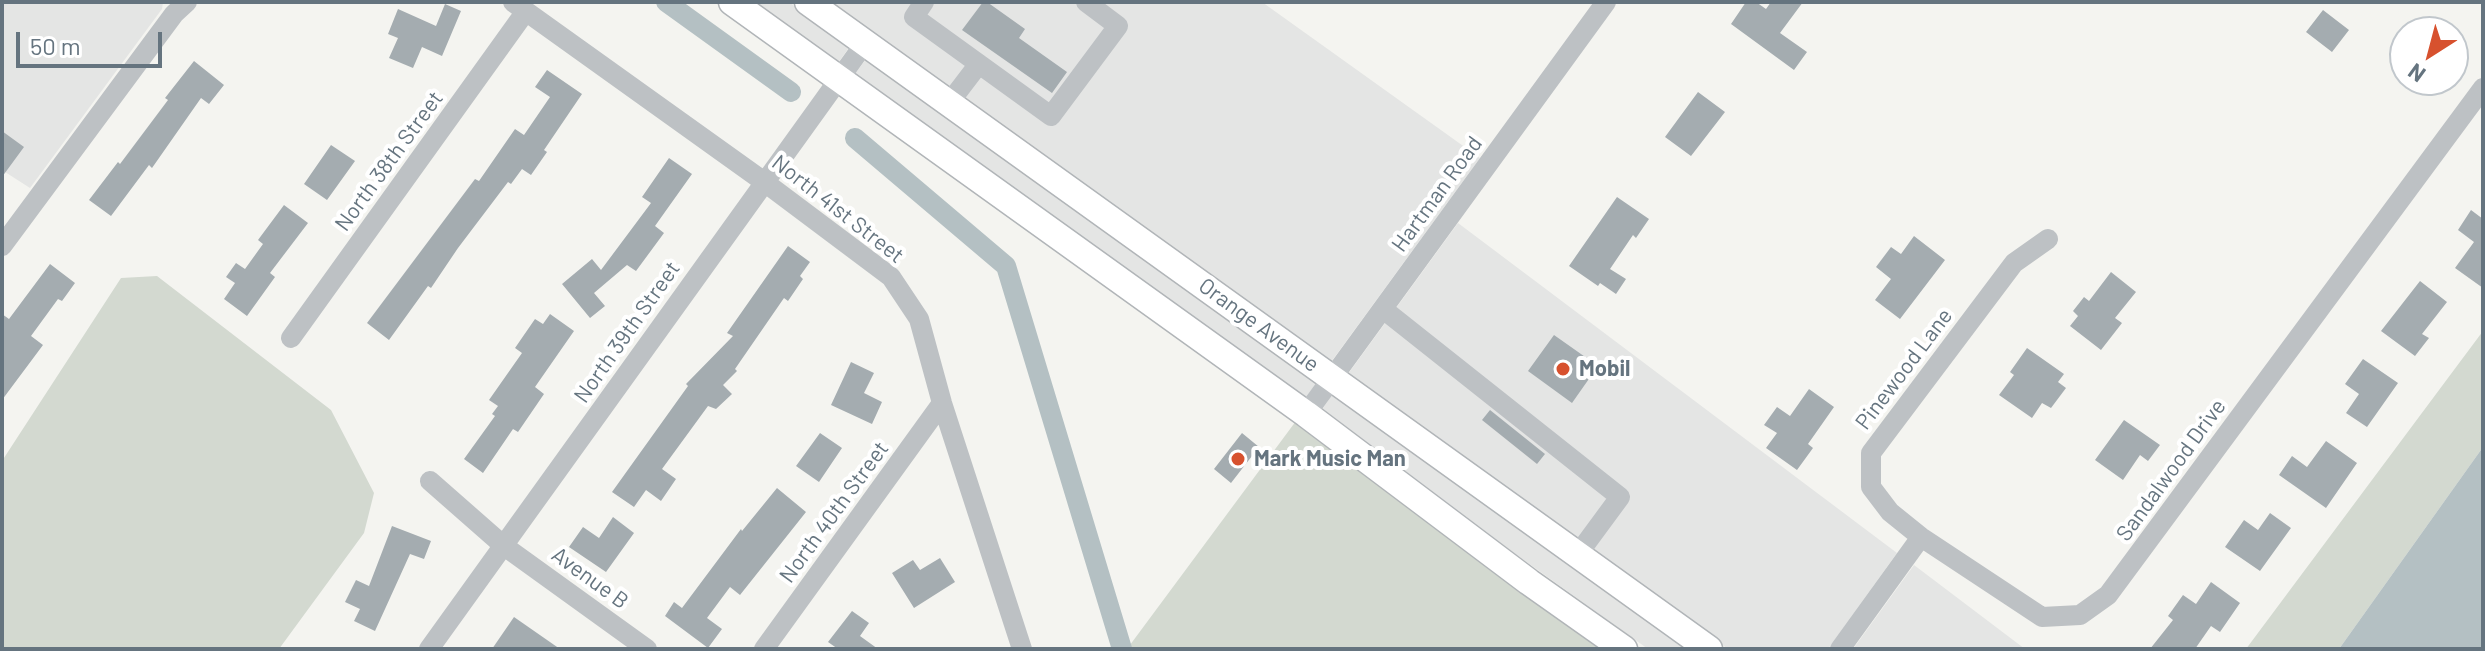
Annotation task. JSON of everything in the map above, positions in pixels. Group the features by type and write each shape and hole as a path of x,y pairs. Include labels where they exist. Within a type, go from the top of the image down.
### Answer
{"main road":[{"name":"Orange Avenue","path":"732,2 1306,414 1529,582 1624,649"},
{"name":"Orange Avenue","path":"808,2 1709,649"}],"street":[{"path":"2,246 174,14 187,2"},
{"path":"924,2 914,17 1051,116 1118,26 1086,2"},
{"name":"Hartman Road","path":"1306,414 1606,2"},
{"name":"North 41st Street","path":"520,6 891,277 919,319 942,403 1022,649"},
{"name":"North 38th Street","path":"291,338 520,6"},
{"name":"North 39th Street","path":"429,649 865,43"},
{"path":"949,103 978,65"},
{"name":"Sandalwood Drive","path":"1921,537 2042,617 2080,615 2108,595 2483,88"},
{"name":"Pinewood Lane","path":"1921,537 1890,512 1871,487 1871,453 2014,263 2048,239"},
{"path":"1383,309 1620,497 1578,554"},
{"name":"North 40th Street","path":"764,649 942,403"},
{"name":"Avenue B","path":"430,481 504,546 647,649"},
{"path":"1840,649 1921,537"}],"shaded area":[{"path":"2,2 163,2 162,9 30,188 2,170"},
{"path":"754,2 789,2 850,46 838,63"},
{"path":"828,2 1262,2 1480,158 1331,362"},
{"path":"867,58 1318,381 1305,399 854,75"},
{"path":"1458,223 1897,553 1828,649 1728,649 1348,374"},
{"path":"157,276 331,410 374,493 364,533 279,649 2,649 2,461 121,278"},
{"path":"2483,331 2483,447 2339,649 2246,649"},
{"path":"1334,392 1690,649 1648,649 1418,484 1321,411"},
{"path":"1296,421 1604,649 1127,649"},
{"path":"2483,447 2483,649 2339,649"},
{"path":"1914,565 2025,649 1853,649"}],"building":[{"path":"983,2 1025,29 1019,38 1067,72 1052,93 962,30"},
{"path":"1746,2 1756,2 1766,9 1771,2 1803,2 1780,33 1807,52 1794,70 1731,24"},
{"path":"445,4 461,11 442,56 422,47 413,68 389,58 398,38 388,34 398,9 436,26"},
{"path":"2323,10 2349,30 2332,52 2306,32"},
{"path":"194,61 224,85 209,104 201,98 152,168 149,165 111,216 89,200 118,162 120,164"},
{"path":"547,70 582,94 531,175 522,169 511,184 508,182 389,340 367,323 475,179 479,181 515,129 524,135 550,97 535,87"},
{"path":"1698,92 1725,112 1691,156 1665,137"},
{"path":"2,131 24,147 2,177"},
{"path":"331,145 355,161 327,200 304,184"},
{"path":"669,158 692,174 655,226 664,233 636,271 627,265 594,293 605,306 590,318 562,284 592,259 601,270 651,203 642,197"},
{"path":"1617,197 1649,219 1636,238 1633,235 1610,269 1626,279 1616,294 1569,266"},
{"path":"284,205 308,223 270,273 275,277 247,316 224,299 235,283 226,277 236,263 245,269 263,244 258,240"},
{"path":"2471,210 2483,219 2483,288 2455,268 2474,242 2458,230"},
{"path":"1914,236 1945,260 1900,319 1875,300 1891,279 1876,267 1891,247 1901,254"},
{"path":"788,246 810,262 800,276 803,279 788,301 784,298 735,369 737,371 723,385 732,394 716,409 708,406 662,469 676,479 661,501 646,490 634,507 612,492 688,386 686,384 733,336 727,333"},
{"path":"50,264 75,283 62,301 58,299 31,336 43,345 2,400 2,314 9,319"},
{"path":"2111,272 2136,292 2115,318 2122,323 2101,350 2070,326 2078,316 2073,311 2084,297 2089,301"},
{"path":"2420,281 2447,302 2422,334 2429,338 2415,356 2381,331"},
{"path":"550,314 574,331 535,387 544,394 518,432 513,429 483,473 464,459 495,416 492,414 498,406 489,400 522,353 515,348 535,319 543,324"},
{"name":"Mobil","path":"1554,335 1598,366 1572,403 1528,371"},
{"path":"2027,348 2064,374 2058,382 2066,388 2051,408 2042,403 2032,418 1999,395 2014,375 2010,372"},
{"path":"2363,359 2398,383 2367,427 2346,413 2359,394 2345,384"},
{"path":"851,362 874,373 864,393 882,402 872,424 831,405"},
{"path":"1809,389 1834,407 1808,444 1813,448 1797,470 1766,448 1777,433 1764,425 1777,407 1790,416"},
{"path":"1490,410 1545,454 1537,464 1482,420"},
{"path":"2124,420 2160,445 2148,461 2140,455 2123,480 2095,460"},
{"path":"820,433 842,448 819,482 796,466"},
{"path":"1242,433 1259,447 1231,483 1214,469"},
{"path":"2326,441 2357,463 2326,508 2279,475 2292,456 2307,467"},
{"path":"777,488 806,512 740,595 730,587 707,618 722,629 708,648 665,616 674,602 682,608 741,529"},
{"path":"2270,513 2291,528 2260,571 2225,547 2244,520 2258,530"},
{"path":"613,517 634,533 606,572 569,547 583,527 599,538"},
{"path":"392,526 431,541 424,559 410,554 375,631 354,621 360,609 345,602 356,580 369,586"},
{"path":"940,558 955,582 914,608 892,573 913,560 920,570"},
{"path":"2211,582 2240,603 2220,632 2211,626 2195,649 2150,649 2173,620 2168,616 2183,595 2196,604"},
{"path":"852,611 869,623 860,636 878,649 838,649 828,642"},
{"path":"514,617 560,649 492,649"}],"waterway":[{"path":"666,2 791,92"},
{"path":"855,138 1006,266 1122,649"}],"place":[{"name":"Mobil","path":"1563,369"},
{"name":"Mark Music Man","path":"1238,459"}]}
